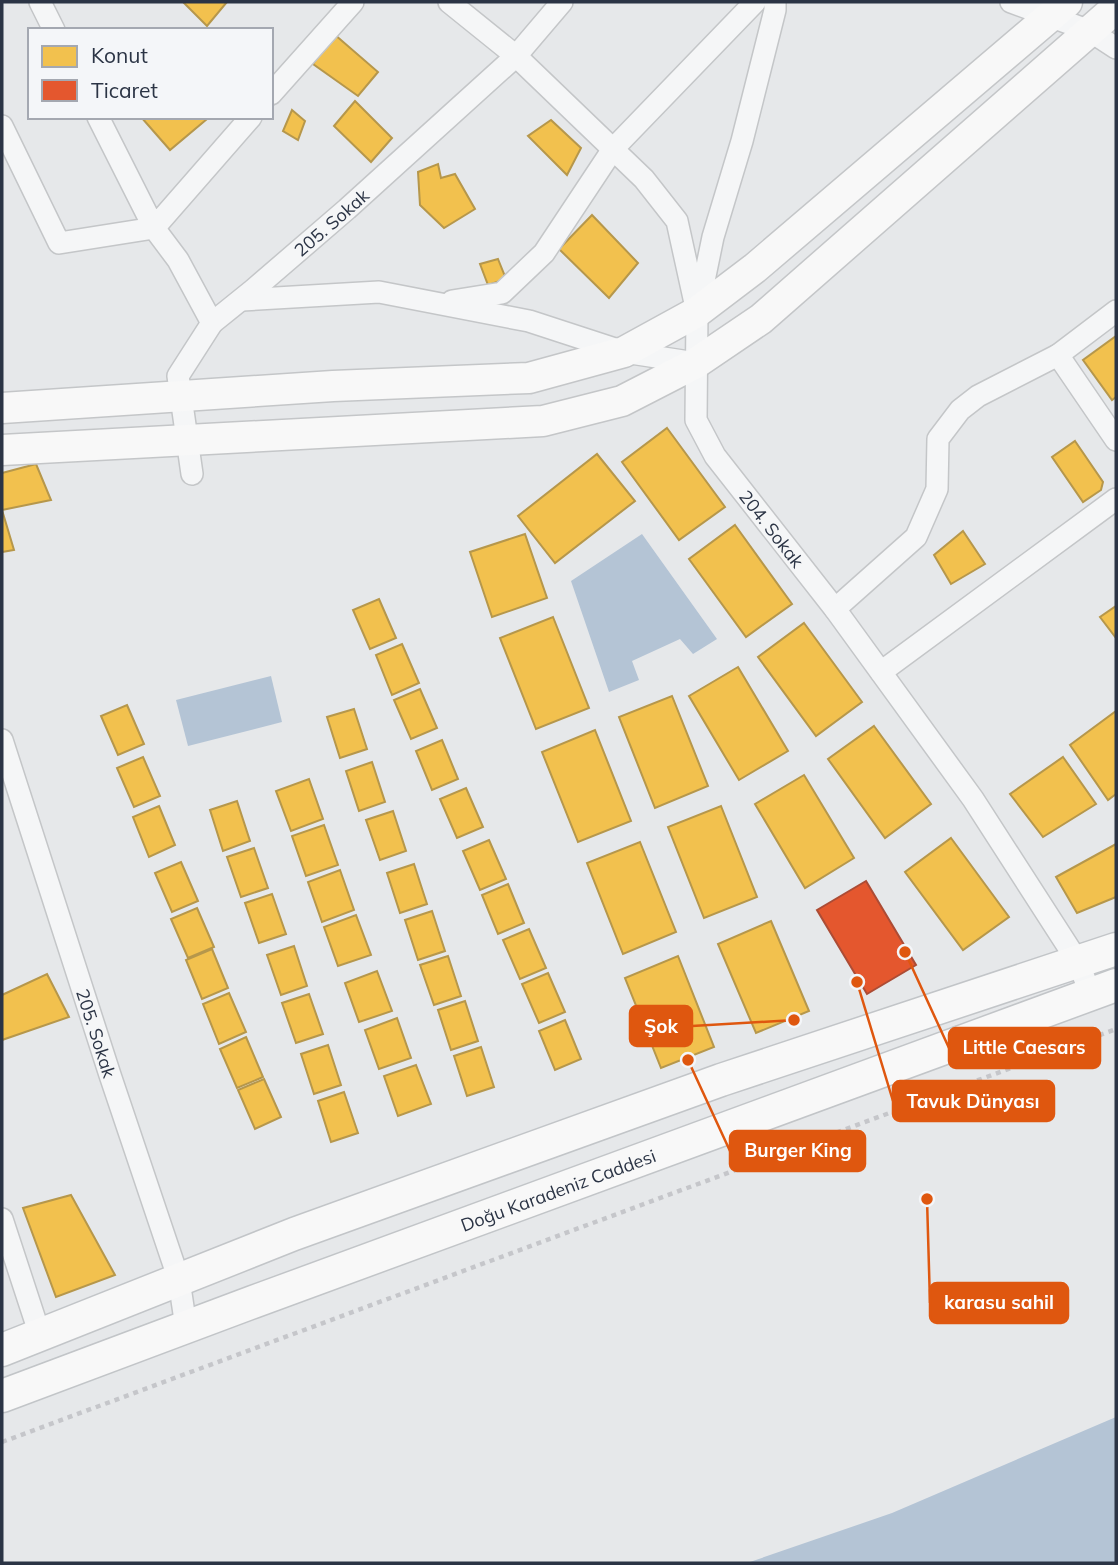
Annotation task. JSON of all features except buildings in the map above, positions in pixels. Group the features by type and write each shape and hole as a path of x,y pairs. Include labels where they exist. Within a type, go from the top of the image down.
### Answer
{"main road":[{"path":"2,450 543,421 622,401 696,363 761,319 1116,8"},
{"path":"2,408 332,386 529,378 624,352 697,312 755,268 1059,9"},
{"path":"2,1350 294,1234 720,1080 1116,949"},
{"name":"Doğu Karadeniz Caddesi","path":"2,1396 1103,990"}],"street":[{"path":"40,2 53,28"},
{"path":"273,92 353,2"},
{"name":"204. Sokak","path":"449,2 516,56 644,178 677,221 697,312 696,420 715,456 881,672 973,799 1078,962 1103,990"},
{"name":"205. Sokak","path":"192,474 178,376 212,323 347,209 516,56 562,2"},
{"path":"440,303 502,293 544,253 613,149 755,2"},
{"path":"697,312 713,237 742,141 775,2"},
{"path":"1012,2 1059,9 1116,48"},
{"path":"99,119 154,228 178,260 212,323"},
{"path":"2,127 59,243 154,228 249,119"},
{"path":"242,299 379,292 529,321 624,352 696,363"},
{"path":"835,610 916,537 937,489 938,439 960,410 978,396 1058,355 1116,312"},
{"path":"1058,355 1116,440"},
{"path":"881,672 1116,499"},
{"name":"205. Sokak","path":"2,740 179,1280 186,1327"},
{"path":"2,1219 40,1335"}],"path":[{"path":"2,1442 1116,1029"}],"water":[{"path":"642,534 717,639 693,654 680,639 632,661 639,680 609,692 571,581"},
{"path":"271,676 282,722 188,746 176,700"},
{"path":"1116,1417 1116,1563 747,1563 892,1513"}],"place":[{"name":"Little Caesars","path":"905,952"},
{"name":"Tavuk Dünyası","path":"857,982"},
{"name":"Şok","path":"794,1020"},
{"name":"Burger King","path":"688,1060"},
{"name":"karasu sahil","path":"927,1199"}]}
